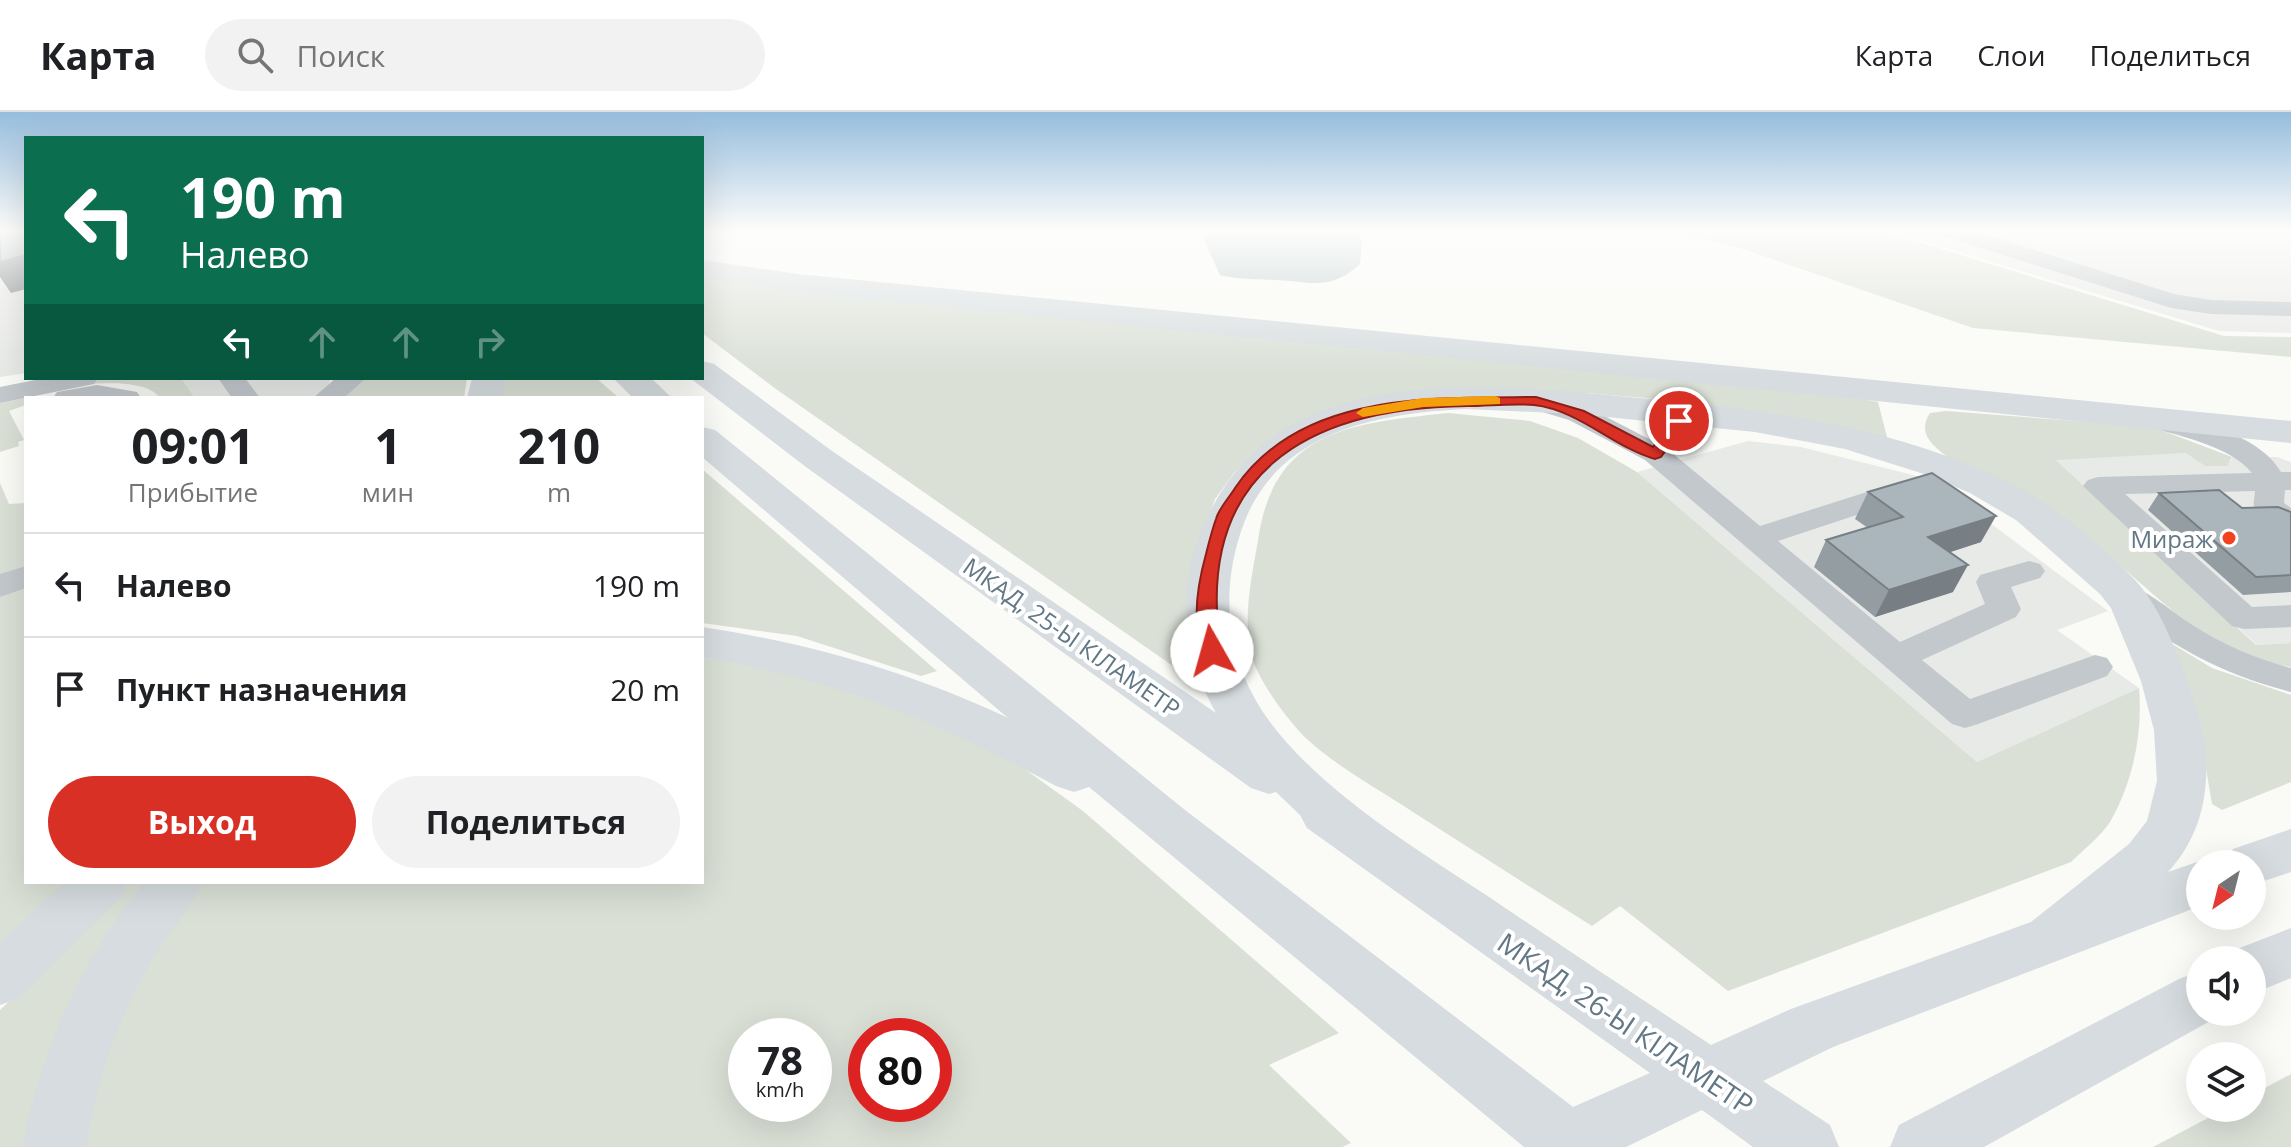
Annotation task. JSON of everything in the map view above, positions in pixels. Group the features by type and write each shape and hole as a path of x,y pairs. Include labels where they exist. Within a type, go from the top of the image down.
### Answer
{"highway":[{"path":"773,279 2291,432"},
{"name":"МКАД, 25-Ы КІЛАМЕТР","path":"704,373 819,459 1445,898"},
{"path":"632,380 652,396"},
{"path":"1947,470 1921,454 1912,443 1907,429 1908,412 1919,404 1954,397"},
{"path":"1350,832 1261,743 1239,714 1212,651 1207,620 1207,581 1225,516 1256,469 1281,447 1322,424 1382,408 1423,402 1536,401 1693,413 1787,427 1882,449 1986,486 2054,529 2124,595 2169,690 2181,742 2181,794 2172,822 2155,851 2052,936"},
{"path":"704,440 1167,824 1573,1147"},
{"path":"704,642 746,647 822,665 905,691 1005,735 1167,824"},
{"path":"2266,859 2291,850"},
{"path":"0,980 99,884"},
{"path":"54,1147 60,1105 101,1000 133,943 176,884"},
{"path":"1557,1147 1812,1028 2186,888"},
{"name":"МКАД, 26-Ы КІЛАМЕТР","path":"1445,898 1807,1147"},
{"path":"2266,964 2291,952"},
{"path":"2266,970 2291,971"},
{"path":"1922,1147 2186,1005"}],"lane":[{"path":"2103,279 2171,301 2211,307 2291,309"},
{"path":"0,395 75,380"},
{"path":"330,396 350,380"},
{"path":"34,388 51,389 62,396"},
{"path":"78,396 97,393 115,396"},
{"path":"1536,401 1579,414 1655,454 1965,715 2095,667"},
{"path":"1655,454 1679,421 1693,413"},
{"path":"2147,417 2241,452 2263,465 2280,502 2098,486 2244,618 2291,616"},
{"path":"1755,538 1906,489"},
{"path":"1897,657 2004,609 1992,582 2029,571"},
{"path":"0,586 24,577"},
{"path":"2124,595 2203,649 2252,671 2291,680"}],"shaded area":[{"path":"0,279 24,279 24,373 0,377"},
{"path":"704,279 1838,395 1878,402 1888,441 1720,407 1657,399 1587,393 1420,396 1252,455 1215,499 1204,530 1192,637 1203,687 776,389 704,335"},
{"path":"1253,279 1335,279 1321,283"},
{"path":"1831,279 2040,279 2224,336 2291,337 2291,357 1973,328"},
{"path":"2049,279 2291,279 2291,333 2219,331"},
{"path":"97,380 182,380 194,396 158,396 134,385 78,385"},
{"path":"182,380 330,380 327,396 194,396"},
{"path":"361,380 467,380 464,396 346,396"},
{"path":"502,380 598,380 617,396 499,396"},
{"path":"24,398 24,406 9,411 24,440 18,442 19,446 0,452 0,403"},
{"path":"1946,411 2153,427 2232,457 2227,466 2205,466 2186,453 2056,460 2256,645 2291,643 2291,667 2257,659 2201,631 2063,520 1953,461 1930,441 1925,428 1930,413"},
{"path":"1448,413 1530,421 1578,438 1637,472 1977,762 2139,688 2135,757 2125,791 2110,822 2071,862 1728,991 1620,906 1592,926 1320,750 1283,712 1260,676 1251,654 1248,609 1251,578 1269,498 1283,471 1303,451 1326,437 1353,427"},
{"path":"1748,441 1801,447 1921,477 1986,520 2108,611 2057,630 2139,688 1977,762 1637,472"},
{"path":"2186,453 2231,461 2232,457 2277,457 2291,462 2291,643 2257,645 2055,459"},
{"path":"704,471 937,671 921,676 797,636 704,623"},
{"path":"0,483 9,504 24,503 24,567 0,576"},
{"path":"24,587 24,884 63,884 0,946 0,597"},
{"path":"2169,642 2212,668 2291,695 2291,782 2222,810 2212,804 2198,722"},
{"path":"704,657 755,665 865,693 1012,760 1083,811 1339,1033 1269,1065 1351,1143 1342,1147 70,1147 79,1091 191,884 704,884"},
{"path":"126,884 158,884 25,1147 0,1147 0,1010 78,936"},
{"path":"2291,1074 2291,1147 2153,1147 2200,1122 2266,1122 2266,1087"}],"building":[{"path":"1932,473 1996,516 1928,537 1968,565 1889,590 1826,540 1903,517 1868,492"},
{"path":"2219,490 2242,508 2278,507 2291,512 2291,575 2256,577 2159,493"}],"slow traffic":[{"path":"1363,413 1423,402 1495,401"}],"place":[{"name":"Мираж","path":"2229,538"}],"route":[{"path":"1212,651 1207,620 1207,581 1225,516 1237,493 1256,469 1281,447 1322,424 1382,408 1423,402 1536,401 1579,414 1655,454 1679,421"}]}
